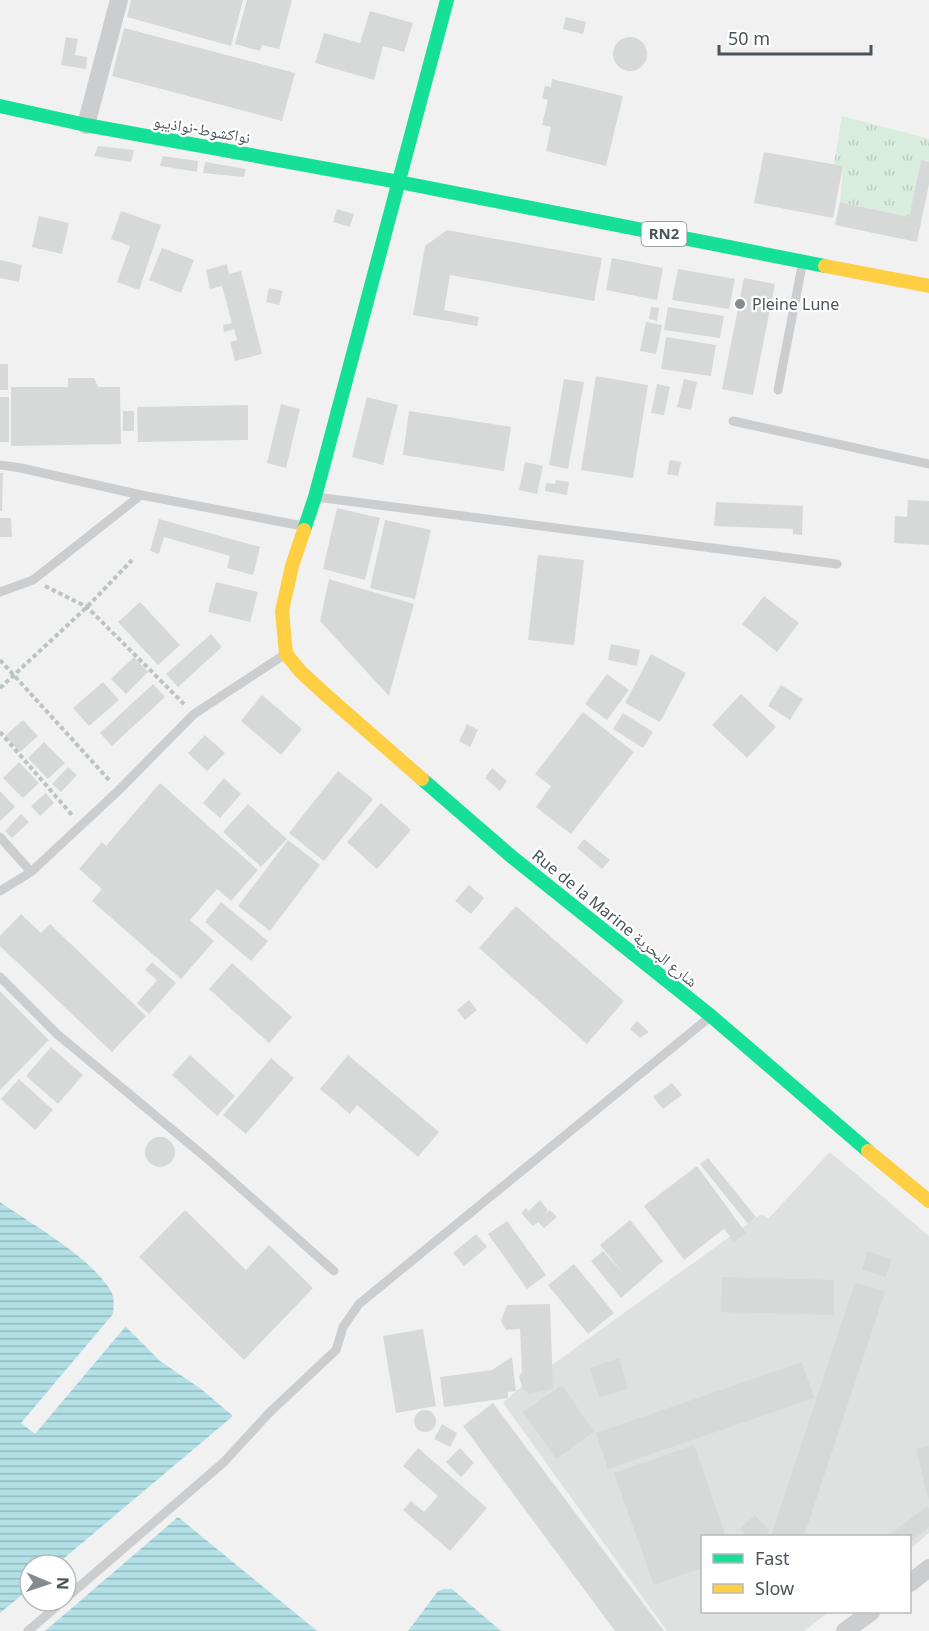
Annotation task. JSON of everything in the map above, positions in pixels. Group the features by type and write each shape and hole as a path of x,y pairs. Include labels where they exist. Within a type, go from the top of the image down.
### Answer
{"main road":[{"path":"286,654 282,611 292,566 315,496 447,0"},
{"name":"نواكشوط-نواذيبو","path":"0,106 86,125 399,182"},
{"name":"RN2","path":"399,182 929,286"},
{"name":"Rue de la Marine شارع البحرية","path":"286,654 301,672 326,695 503,849 711,1016 844,1132 929,1201"}],"street":[{"path":"86,125 119,0"},
{"path":"911,1582 929,1568"},
{"path":"845,1631 868,1613"}],"lane":[{"path":"777,390 803,261"},
{"path":"733,421 929,464"},
{"path":"0,465 305,526"},
{"path":"0,591 33,580 141,495"},
{"path":"315,496 837,564"},
{"path":"0,891 31,872 118,791 194,714 286,654"},
{"path":"0,837 31,872"},
{"path":"0,978 57,1034 210,1161 334,1271"},
{"path":"78,1588 224,1462 269,1413 336,1350 343,1327 359,1304 711,1016"},
{"path":"28,1631 49,1613"}],"path":[{"path":"0,688 87,607 132,560"},
{"path":"33,580 87,607 194,714"},
{"path":"0,660 118,791"},
{"path":"0,732 80,825"}],"shaded area":[{"path":"830,1152 929,1236 929,1533 911,1548 911,1535 701,1535 701,1613 828,1613 804,1631 667,1631 503,1403 516,1391 757,1217 762,1214 768,1219"}],"green space":[{"path":"842,116 929,139 929,162 921,160 909,217 840,202 843,167 834,164"}],"water":[{"path":"0,1202 74,1252 111,1291 114,1300 113,1314 160,1361 201,1389 233,1416 70,1553 18,1553 18,1598 0,1613"},
{"path":"178,1517 317,1631 45,1631 66,1613 78,1613 78,1603"},
{"path":"452,1589 501,1631 408,1631 438,1591"}],"pier":[{"path":"113,1314 126,1326 35,1434 21,1423"}],"building":[{"path":"131,0 243,0 231,46 127,17"},
{"path":"247,0 292,0 279,49 262,45 260,51 235,44"},
{"path":"370,11 413,23 404,52 383,46 374,80 315,63 324,33 360,43"},
{"path":"566,17 586,22 583,34 563,29"},
{"path":"124,28 295,73 282,121 112,76"},
{"path":"66,37 78,39 75,55 87,57 86,69 61,65"},
{"path":"630,37 642,42 647,54 642,66 630,71 618,66 613,54 618,42"},
{"path":"552,79 623,96 606,166 546,151 551,127 542,125 548,100 542,98 545,86 551,87"},
{"path":"98,146 134,150 131,162 94,156"},
{"path":"764,152 843,166 833,218 754,203"},
{"path":"163,156 198,161 197,172 160,166"},
{"path":"921,160 929,162 929,184 917,242 835,225 840,202 909,217"},
{"path":"205,162 246,169 244,177 203,173"},
{"path":"337,209 354,214 350,227 333,222"},
{"path":"121,211 161,225 139,290 117,282 130,246 111,239"},
{"path":"39,216 69,223 62,254 32,247"},
{"path":"447,230 602,258 594,301 450,275 444,310 479,317 477,326 413,315 425,246"},
{"path":"162,248 194,260 181,293 149,280"},
{"path":"612,258 663,268 657,300 606,290"},
{"path":"0,260 22,265 19,282 0,278"},
{"path":"227,264 229,274 241,271 262,354 235,361 230,342 237,340 234,329 224,332 223,325 232,323 222,286 210,289 206,270"},
{"path":"678,269 735,279 729,309 672,300"},
{"path":"744,278 775,284 753,395 722,389"},
{"path":"269,288 283,291 279,305 266,302"},
{"path":"651,307 659,308 657,321 649,319"},
{"path":"668,307 724,316 720,338 664,330"},
{"path":"646,322 662,325 656,354 640,351"},
{"path":"666,337 716,345 711,376 661,369"},
{"path":"0,364 8,364 8,390 0,390"},
{"path":"596,376 648,385 633,478 581,470"},
{"path":"68,378 94,378 98,387 120,387 121,444 11,446 11,387 68,387"},
{"path":"564,379 584,382 568,469 549,465"},
{"path":"684,379 697,382 691,410 677,407"},
{"path":"657,384 670,387 664,415 651,413"},
{"path":"0,397 9,397 9,442 0,442"},
{"path":"367,397 398,405 383,465 352,457"},
{"path":"281,404 300,409 286,468 267,463"},
{"path":"248,405 248,440 138,442 137,407"},
{"path":"123,411 134,411 134,431 123,431"},
{"path":"409,411 511,427 504,471 403,455"},
{"path":"670,460 681,462 678,476 667,474"},
{"path":"525,462 543,466 537,494 519,490"},
{"path":"0,473 3,473 2,511 0,511"},
{"path":"556,480 569,482 567,495 545,491 546,483 555,484"},
{"path":"908,500 929,501 929,545 894,543 895,516 907,517"},
{"path":"716,502 803,506 802,535 793,534 793,529 714,526"},
{"path":"337,508 380,518 365,580 323,569"},
{"path":"0,518 11,518 12,537 0,537"},
{"path":"159,519 260,547 253,575 227,568 230,556 164,537 159,554 150,551"},
{"path":"385,520 431,530 415,599 370,588"},
{"path":"538,555 584,560 574,645 528,640"},
{"path":"329,579 414,604 389,696 320,621"},
{"path":"216,582 258,592 250,622 208,612"},
{"path":"764,596 799,623 777,652 742,624"},
{"path":"140,602 180,645 158,665 118,622"},
{"path":"211,634 222,647 178,687 166,674"},
{"path":"611,644 640,650 637,666 608,660"},
{"path":"651,654 686,673 660,722 625,703"},
{"path":"134,657 148,672 126,694 111,679"},
{"path":"607,674 629,690 607,720 585,704"},
{"path":"103,682 119,700 89,726 73,708"},
{"path":"153,684 165,697 112,746 100,733"},
{"path":"781,685 803,699 790,720 768,706"},
{"path":"741,694 776,727 747,758 712,725"},
{"path":"262,695 302,729 281,755 241,721"},
{"path":"583,712 634,752 571,834 536,807 551,786 535,774"},
{"path":"623,713 653,732 643,748 613,729"},
{"path":"23,720 38,736 20,752 5,736"},
{"path":"467,724 478,730 470,747 459,741"},
{"path":"205,735 225,753 207,771 188,753"},
{"path":"44,742 65,763 48,779 28,758"},
{"path":"19,762 39,783 23,798 3,778"},
{"path":"68,767 77,775 61,792 52,784"},
{"path":"492,768 507,781 500,791 485,778"},
{"path":"338,771 373,799 324,861 289,833"},
{"path":"224,778 241,794 220,818 203,803"},
{"path":"160,783 258,870 231,901 217,889 190,920 214,941 181,979 92,901 102,889 79,869 102,842 106,846"},
{"path":"0,791 15,807 0,821"},
{"path":"46,793 54,803 40,816 31,806"},
{"path":"381,803 411,830 377,869 347,842"},
{"path":"248,804 287,839 261,867 223,832"},
{"path":"21,814 29,822 12,838 5,831"},
{"path":"584,839 610,860 602,869 577,848"},
{"path":"288,840 320,865 270,931 238,906"},
{"path":"469,885 484,898 471,914 455,901"},
{"path":"221,902 268,941 251,961 205,922"},
{"path":"516,906 624,1001 587,1044 479,948"},
{"path":"21,914 41,933 50,924 146,1016 112,1052 0,946 0,936"},
{"path":"152,962 176,983 149,1014 137,1003 157,980 145,970"},
{"path":"232,963 292,1017 269,1043 209,989"},
{"path":"0,991 49,1040 0,1090"},
{"path":"469,1000 477,1010 465,1020 457,1010"},
{"path":"637,1021 649,1032 640,1038 630,1029"},
{"path":"51,1047 83,1075 58,1104 26,1076"},
{"path":"190,1055 235,1096 217,1116 172,1075"},
{"path":"348,1055 439,1132 418,1157 357,1105 350,1114 320,1089"},
{"path":"271,1058 294,1078 246,1134 223,1115"},
{"path":"19,1079 53,1110 35,1130 1,1099"},
{"path":"672,1083 682,1095 663,1109 653,1097"},
{"path":"160,1137 171,1141 175,1152 171,1163 160,1167 149,1163 145,1152 149,1141"},
{"path":"708,1158 756,1217 748,1224 700,1164"},
{"path":"697,1166 746,1233 734,1242 724,1229 684,1260 644,1206"},
{"path":"540,1200 548,1210 544,1215 550,1210 557,1217 544,1228 538,1222 533,1226 521,1213 526,1208 529,1211"},
{"path":"185,1210 246,1270 269,1245 313,1288 244,1360 139,1257"},
{"path":"630,1220 663,1261 621,1298 591,1261 603,1251 624,1274 600,1245"},
{"path":"507,1221 546,1275 527,1289 488,1234"},
{"path":"476,1234 487,1247 464,1266 453,1253"},
{"path":"867,1251 891,1259 886,1277 862,1270"},
{"path":"574,1264 614,1313 588,1334 548,1285"},
{"path":"722,1277 834,1280 834,1315 721,1312"},
{"path":"855,1282 885,1292 804,1535 771,1535"},
{"path":"550,1304 553,1389 529,1394 522,1387 519,1377 522,1371 520,1329 506,1330 501,1321 507,1305"},
{"path":"423,1329 436,1406 396,1413 383,1336"},
{"path":"512,1357 516,1391 508,1392 508,1398 444,1407 440,1377 492,1370"},
{"path":"619,1358 628,1388 599,1398 590,1368"},
{"path":"802,1362 814,1398 608,1469 596,1433"},
{"path":"562,1385 594,1432 556,1459 523,1412"},
{"path":"493,1403 664,1631 615,1631 463,1426"},
{"path":"425,1410 433,1413 436,1421 433,1429 425,1432 417,1429 414,1421 417,1413"},
{"path":"442,1424 457,1433 450,1447 434,1439"},
{"path":"694,1445 726,1535 701,1535 701,1568 654,1585 614,1473"},
{"path":"929,1446 929,1498 928,1498 916,1449"},
{"path":"418,1448 487,1508 450,1551 403,1510 411,1501 424,1512 438,1496 403,1466"},
{"path":"460,1448 474,1463 461,1477 446,1462"},
{"path":"927,1506 929,1527 911,1541 911,1535 889,1535"},
{"path":"755,1515 770,1531 765,1535 745,1535 740,1529"}],"traffic: fast":[{"path":"304,530 315,497 447,0"},
{"path":"0,106 86,125 399,182"},
{"path":"399,182 825,266"},
{"path":"422,779 512,857 711,1016 868,1151"}],"traffic: slow":[{"path":"825,266 929,286"},
{"path":"304,530 292,566 282,611 286,654 301,672 326,695 422,779"},
{"path":"868,1151 929,1201"}],"place":[{"name":"Pleine Lune","path":"740,304"}]}
